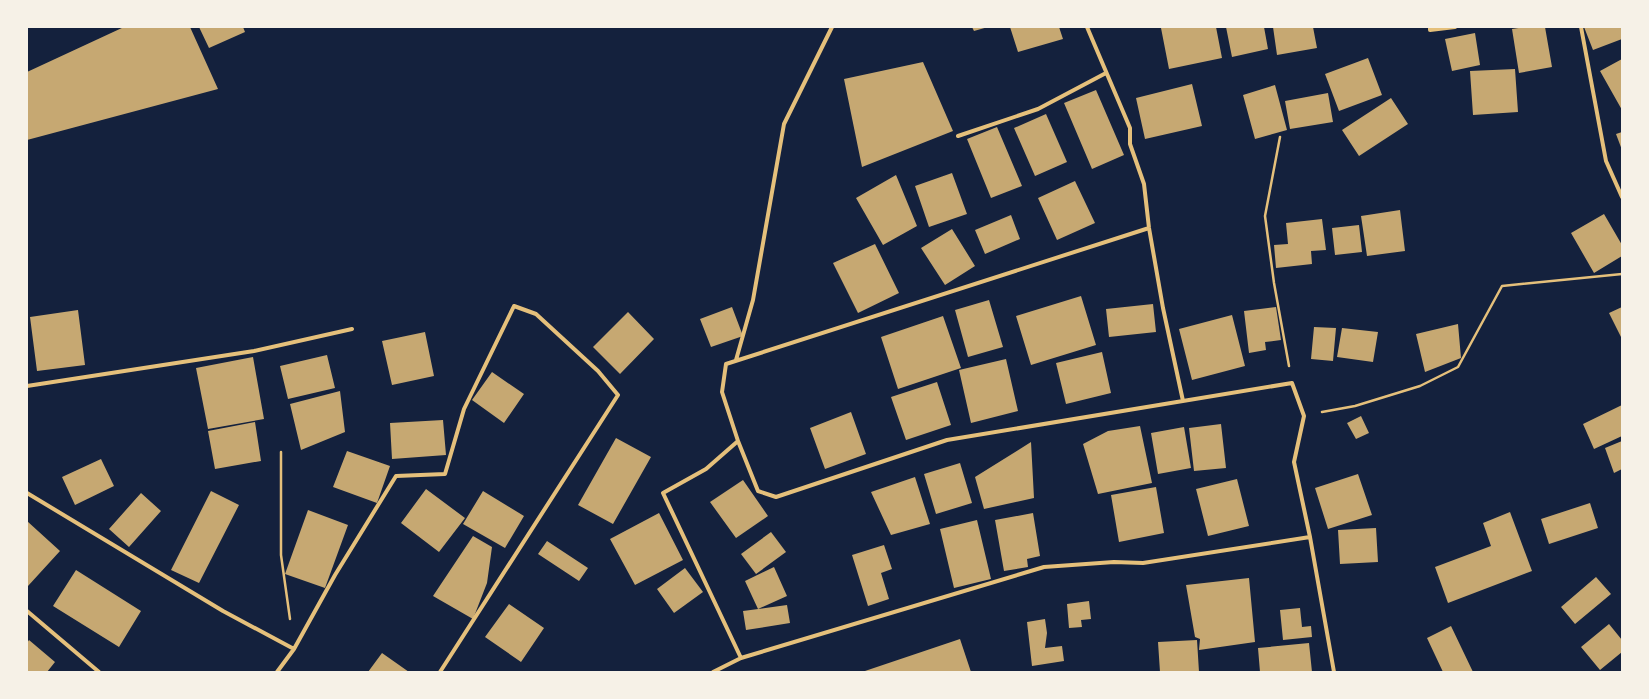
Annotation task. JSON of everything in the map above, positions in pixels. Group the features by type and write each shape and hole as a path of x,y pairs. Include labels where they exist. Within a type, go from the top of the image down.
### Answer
{"street":[{"path":"736,360 753,300 784,124 832,27"},
{"path":"1087,27 1130,128 1130,144 1144,184 1149,228 1163,308 1183,402"},
{"path":"1430,27 1430,30 1455,27"},
{"path":"1581,27 1606,161 1622,197"},
{"path":"958,136 1038,109 1106,73"},
{"path":"1149,228 726,364 722,392 738,441 758,491 776,497 947,440 1183,402 1292,382 1304,416 1294,462 1310,537 1334,672"},
{"path":"277,672 294,649 335,575 396,476 445,474 464,409 514,306 536,314 598,371 618,395 440,672"},
{"path":"27,386 254,351 352,329"},
{"path":"738,441 706,469 663,492 741,658"},
{"path":"27,494 223,611 294,649"},
{"path":"713,672 741,658 1044,567 1114,562 1143,564 1310,537"},
{"path":"27,611 99,672"}],"path":[{"path":"1280,137 1265,216 1274,283 1292,382"},
{"path":"1304,416 1355,406 1420,386 1458,367 1502,286 1622,274"},
{"path":"280,452 281,555 294,649"}],"building":[{"path":"124,27 190,27 218,89 27,140 27,72"},
{"path":"199,27 243,27 245,32 209,48"},
{"path":"972,27 988,27 974,31"},
{"path":"1010,27 1059,27 1063,39 1018,52"},
{"path":"1216,27 1222,58 1169,69 1161,28"},
{"path":"1226,27 1264,27 1268,49 1232,57"},
{"path":"1273,27 1313,27 1317,48 1277,55"},
{"path":"1525,27 1545,27 1552,67 1519,73 1512,29"},
{"path":"1584,27 1622,27 1622,39 1593,50"},
{"path":"1475,33 1480,65 1452,71 1445,39"},
{"path":"1368,58 1382,95 1339,111 1325,74"},
{"path":"1622,59 1622,110 1600,71"},
{"path":"923,62 953,131 862,167 844,79"},
{"path":"1515,69 1518,112 1473,115 1470,71"},
{"path":"1192,84 1202,126 1145,139 1136,98"},
{"path":"1275,85 1287,130 1255,139 1243,95"},
{"path":"1096,90 1124,155 1092,169 1064,103"},
{"path":"1328,93 1333,122 1290,129 1285,101"},
{"path":"1391,98 1408,124 1359,156 1342,130"},
{"path":"1046,114 1067,162 1035,176 1014,128"},
{"path":"997,127 1022,186 991,198 967,139"},
{"path":"1622,132 1622,150 1616,134"},
{"path":"952,173 967,214 929,227 915,186"},
{"path":"896,175 917,226 883,245 856,198"},
{"path":"1075,181 1095,223 1057,240 1038,198"},
{"path":"1400,210 1405,251 1367,256 1361,216"},
{"path":"1604,214 1622,245 1622,256 1594,273 1571,233"},
{"path":"1011,215 1020,239 985,254 975,230"},
{"path":"1322,219 1326,250 1311,251 1312,264 1276,268 1274,245 1288,244 1286,223"},
{"path":"1359,225 1362,252 1335,255 1332,228"},
{"path":"952,229 975,266 945,285 921,248"},
{"path":"875,244 899,293 858,313 833,263"},
{"path":"1081,296 1096,345 1031,365 1016,316"},
{"path":"989,300 1003,347 968,357 955,310"},
{"path":"1153,304 1156,332 1109,337 1106,309"},
{"path":"732,307 743,336 711,347 700,319"},
{"path":"1276,307 1281,340 1265,342 1266,350 1249,353 1244,311"},
{"path":"1622,307 1622,339 1609,313"},
{"path":"78,310 85,365 37,371 30,317"},
{"path":"628,312 654,339 620,374 593,347"},
{"path":"1232,315 1245,366 1192,380 1179,329"},
{"path":"943,316 961,368 898,389 881,337"},
{"path":"1458,324 1461,358 1425,372 1416,334"},
{"path":"1314,327 1336,328 1333,361 1311,359"},
{"path":"1342,328 1378,332 1373,362 1337,357"},
{"path":"425,332 434,376 392,385 382,341"},
{"path":"1102,352 1111,393 1066,404 1056,363"},
{"path":"327,355 335,388 288,399 280,366"},
{"path":"253,357 264,419 208,429 196,368"},
{"path":"1006,359 1018,411 971,423 959,370"},
{"path":"492,372 524,394 504,423 472,400"},
{"path":"937,382 951,425 906,440 891,397"},
{"path":"340,391 345,432 301,450 290,404"},
{"path":"1622,405 1622,436 1594,449 1583,424"},
{"path":"851,412 866,454 825,469 810,428"},
{"path":"1361,416 1369,433 1356,439 1347,423"},
{"path":"443,420 446,455 392,459 390,423"},
{"path":"255,422 261,461 215,469 208,431"},
{"path":"1221,424 1226,468 1194,471 1189,428"},
{"path":"1140,426 1152,483 1098,494 1083,444 1108,431"},
{"path":"1184,427 1191,468 1158,474 1151,433"},
{"path":"616,438 651,457 613,524 578,505"},
{"path":"1622,441 1622,469 1614,473 1605,448"},
{"path":"1031,442 1034,498 984,509 975,477"},
{"path":"347,451 390,466 377,503 333,487"},
{"path":"101,459 114,486 75,505 62,477"},
{"path":"960,463 972,503 936,514 924,474"},
{"path":"1358,474 1372,515 1328,529 1315,488"},
{"path":"915,477 930,524 891,535 871,492"},
{"path":"1237,479 1249,526 1208,536 1196,489"},
{"path":"743,480 768,516 736,538 710,502"},
{"path":"1156,487 1164,533 1119,542 1111,495"},
{"path":"426,489 465,518 439,552 401,523"},
{"path":"211,491 239,505 199,583 171,570"},
{"path":"483,491 524,516 505,548 463,524"},
{"path":"141,493 161,511 129,547 109,529"},
{"path":"1590,503 1598,528 1549,544 1541,519"},
{"path":"308,510 348,525 325,588 285,574"},
{"path":"1510,512 1532,571 1448,603 1435,567 1491,546 1483,523"},
{"path":"659,513 683,560 635,585 610,539"},
{"path":"1033,513 1040,556 1027,559 1028,567 1004,571 995,520"},
{"path":"977,520 991,579 954,588 940,529"},
{"path":"27,521 60,551 28,586 27,585"},
{"path":"1376,528 1378,562 1340,564 1338,530"},
{"path":"771,532 786,552 756,574 741,554"},
{"path":"473,536 492,547 487,583 473,619 433,596"},
{"path":"547,541 588,568 579,581 538,554"},
{"path":"884,545 892,569 881,573 889,599 868,606 852,555"},
{"path":"774,567 787,596 758,609 745,581"},
{"path":"685,568 703,592 674,613 657,589"},
{"path":"76,570 141,611 119,647 53,606"},
{"path":"1596,577 1611,594 1575,624 1561,607"},
{"path":"1249,578 1255,642 1199,650 1200,639 1195,637 1186,585"},
{"path":"1089,601 1091,619 1081,620 1082,627 1069,628 1067,604"},
{"path":"509,604 544,628 521,662 485,637"},
{"path":"787,605 790,623 746,630 743,611"},
{"path":"1300,608 1302,627 1311,626 1312,637 1283,640 1280,610"},
{"path":"1045,619 1047,633 1045,648 1062,646 1064,661 1032,666 1027,622"},
{"path":"1609,624 1622,640 1622,652 1600,670 1581,647"},
{"path":"1451,626 1473,672 1443,672 1427,638"},
{"path":"960,639 971,672 862,672"},
{"path":"29,640 55,662 47,672 27,672 27,643"},
{"path":"1197,640 1199,672 1160,672 1158,642"},
{"path":"1309,643 1312,672 1260,672 1258,648"},
{"path":"382,653 409,672 368,672"}]}
